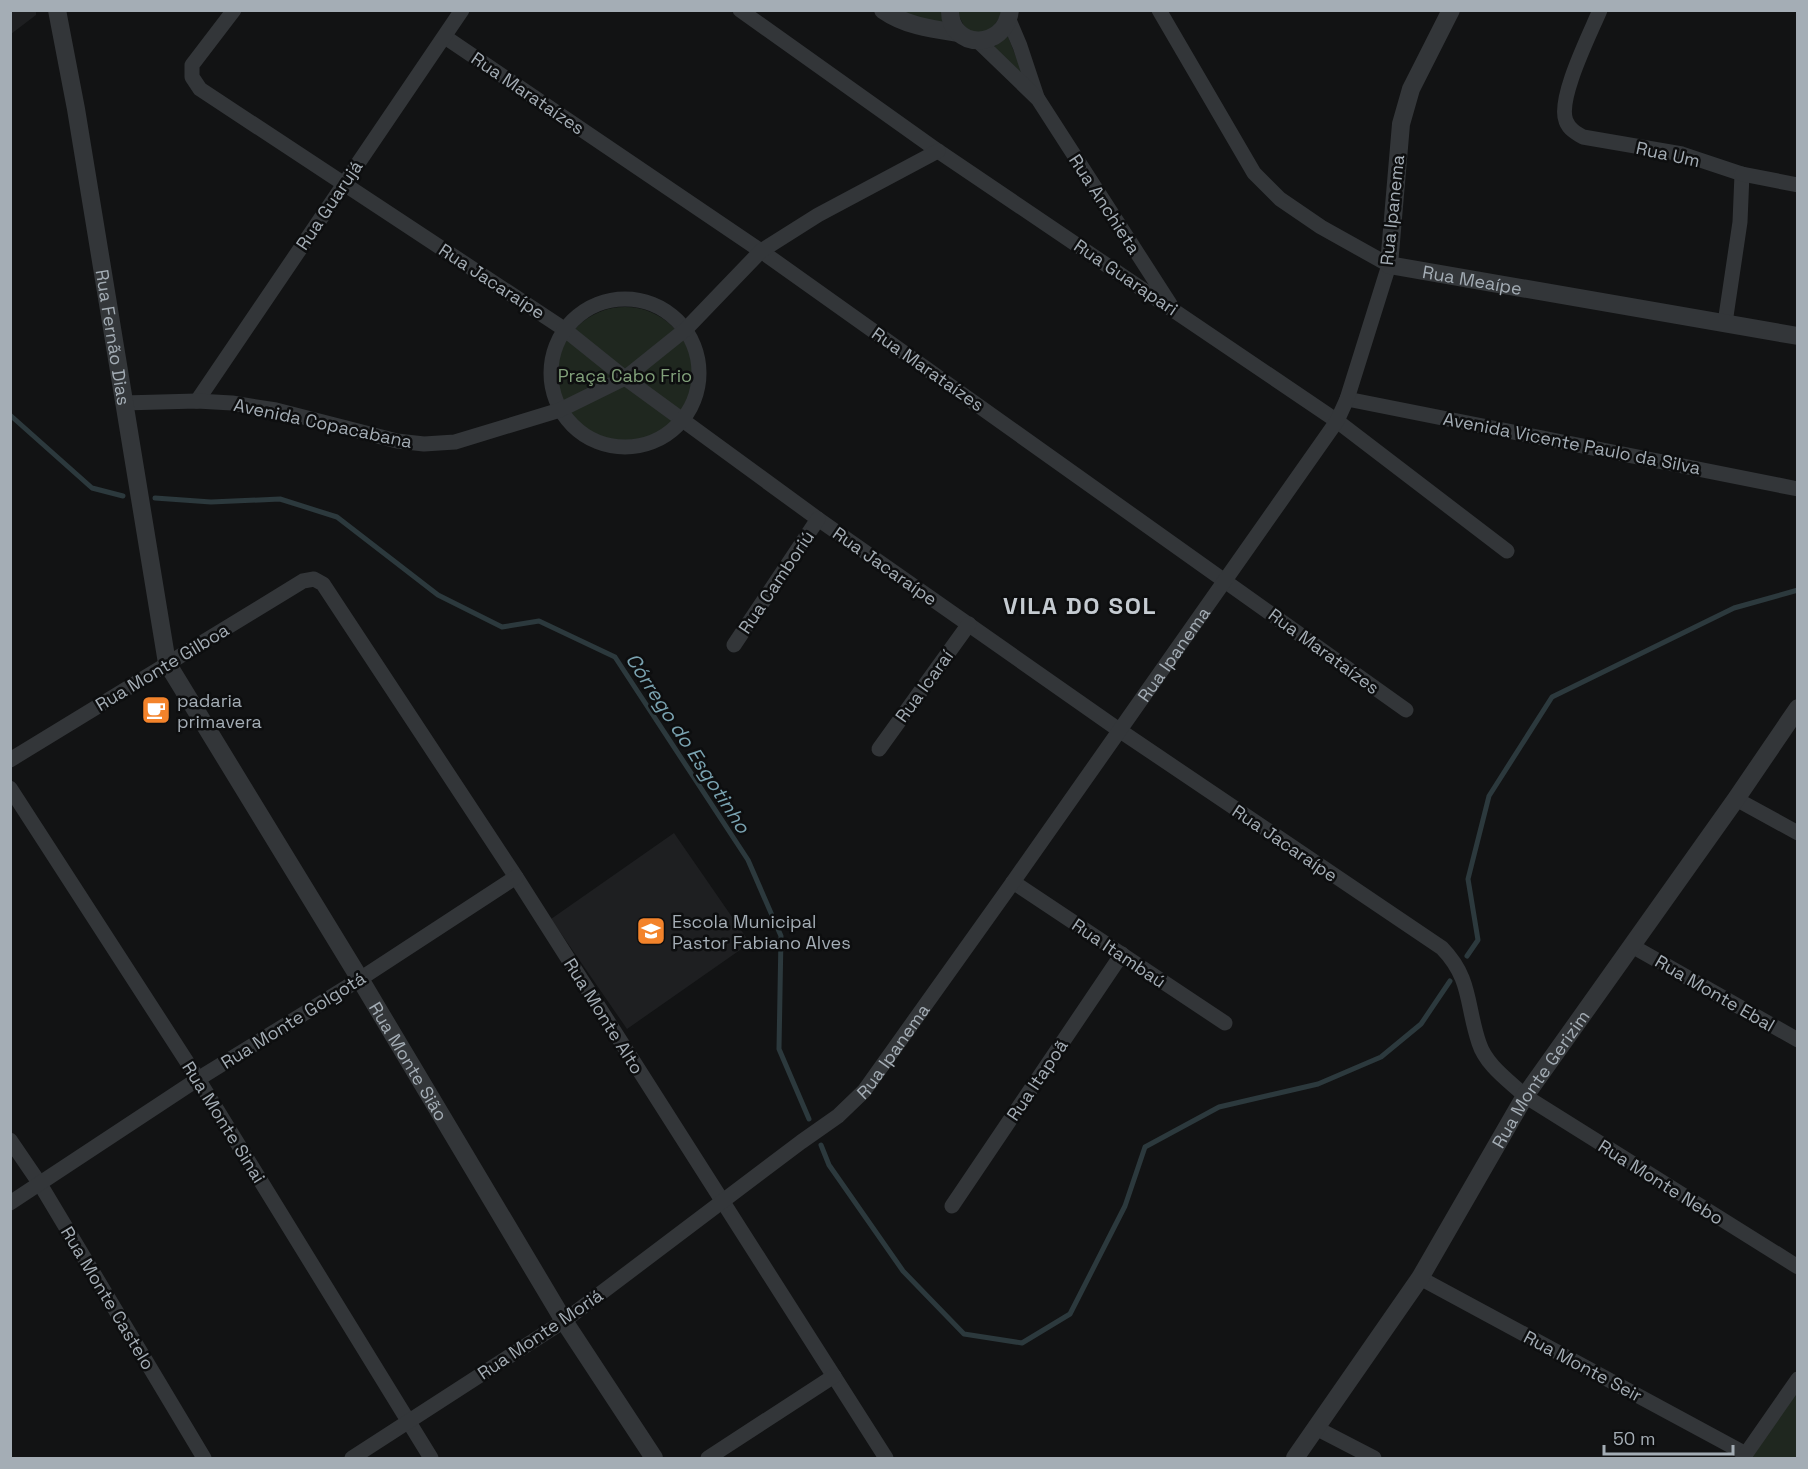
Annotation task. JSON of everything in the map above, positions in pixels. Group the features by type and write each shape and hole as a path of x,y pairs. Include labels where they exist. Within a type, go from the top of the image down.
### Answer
{"street":[{"name":"Rua Fernão Dias","path":"57,10 72,87 167,663"},
{"name":"Rua Jacaraípe","path":"234,10 192,65 192,77 200,89 564,329 625,378 818,519 1119,730 1442,948 1454,960 1461,972 1479,1043 1484,1054 1525,1096"},
{"name":"Rua Guarujá","path":"197,401 462,10"},
{"name":"Rua Guarapari","path":"740,10 938,151 1336,420 1507,551"},
{"path":"883,10 896,19 924,28 959,33"},
{"path":"950,10 953,25 959,33 968,39 978,41 997,36 1004,29 1009,15"},
{"name":"Rua Meaípe","path":"1159,10 1254,173 1280,199 1321,227 1389,265 1797,336"},
{"name":"Rua Ipanema","path":"722,1202 838,1116 864,1090 1013,882 1336,420 1347,399 1389,265 1401,124 1411,89 1451,10"},
{"name":"Rua Um","path":"1600,10 1569,86 1565,102 1565,120 1572,131 1583,137 1682,154 1742,174"},
{"name":"Rua Anchieta","path":"1009,15 1038,99"},
{"name":"Rua Marataízes","path":"445,37 761,251 1406,710"},
{"name":"Rua Anchieta","path":"978,41 1038,99 1173,309"},
{"name":"Avenida Copacabana","path":"123,403 197,401 276,410 397,441 424,444 455,442 560,410 625,378 686,329 761,251 818,215 938,151"},
{"path":"1725,323 1740,222 1742,174 1797,185"},
{"path":"625,298 648,301 669,312 686,329 696,350 700,375 696,398 684,419 666,436 644,446 620,448 596,442 575,429 560,410 552,390 550,369 554,348 564,329 581,312 602,301 625,298"},
{"name":"Avenida Vicente Paulo da Silva","path":"1347,399 1797,489"},
{"name":"Rua Camboriú","path":"734,645 818,519"},
{"name":"Rua Monte Gilboa","path":"10,760 303,580 314,579"},
{"name":"Rua Monte Alto","path":"314,579 323,584 516,877 886,1458"},
{"name":"Rua Icaraí","path":"879,749 969,624"},
{"name":"Rua Monte Sião","path":"167,663 360,979 564,1321 654,1458"},
{"name":"Rua Monte Gerizim","path":"1295,1458 1420,1278 1525,1096 1736,799 1797,708"},
{"name":"Rua Monte Sinai","path":"10,788 198,1079 431,1458"},
{"path":"1736,799 1797,833"},
{"name":"Rua Monte Golgotá","path":"10,1203 198,1079 360,979 516,877"},
{"name":"Rua Itambaú","path":"1013,882 1225,1023"},
{"name":"Rua Monte Ebal","path":"1632,946 1797,1040"},
{"name":"Rua Itapoã","path":"952,1206 1122,954"},
{"name":"Rua Monte Nebo","path":"1525,1096 1797,1267"},
{"name":"Rua Monte Castelo","path":"10,1140 40,1184 204,1458"},
{"name":"Rua Monte Moriá","path":"352,1458 564,1321 722,1202"},
{"name":"Rua Monte Seir","path":"1420,1278 1745,1456"},
{"path":"708,1458 834,1376"},
{"path":"1745,1456 1797,1379"},
{"path":"1316,1428 1374,1458"}],"shaded area":[{"path":"11,10 36,11 36,15 11,34"},
{"name":"Escola Municipal Pastor Fabiano Alves","path":"674,833 750,943 627,1029 551,919"}],"green space":[{"path":"956,10 1004,11 989,33 967,32"},
{"path":"901,11 943,11 944,24 939,26"},
{"path":"1007,34 1026,82 994,47"},
{"name":"Praça Cabo Frio","path":"625,307 651,312 663,318 673,327 682,337 688,349 693,375 688,401 682,413 673,423 663,432 651,438 625,443 599,438 587,432 577,423 568,413 562,401 557,375 562,349 568,337 577,327 587,318 599,312"},
{"path":"1797,1372 1797,1458 1738,1458"}],"waterway":[{"name":"Córrego do Esgotinho","path":"10,415 92,488 123,496"},
{"name":"Córrego do Esgotinho","path":"155,498 211,502 280,499 337,517 438,595 502,627 539,621 615,657 748,860 781,936 779,1049 809,1119"},
{"name":"Córrego do Esgotinho","path":"1467,956 1478,940 1468,879 1489,796 1552,697 1734,608 1798,590"},
{"name":"Córrego do Esgotinho","path":"821,1145 829,1165 903,1271 964,1334 1022,1343 1070,1314 1125,1206 1145,1147 1219,1107 1318,1084 1381,1057 1421,1024 1450,981"}],"place":[{"name":"padaria primavera","path":"156,710"},
{"name":"Escola Municipal Pastor Fabiano Alves","path":"651,931"}],"district":[{"name":"VILA DO SOL","path":"1080,605"}]}
